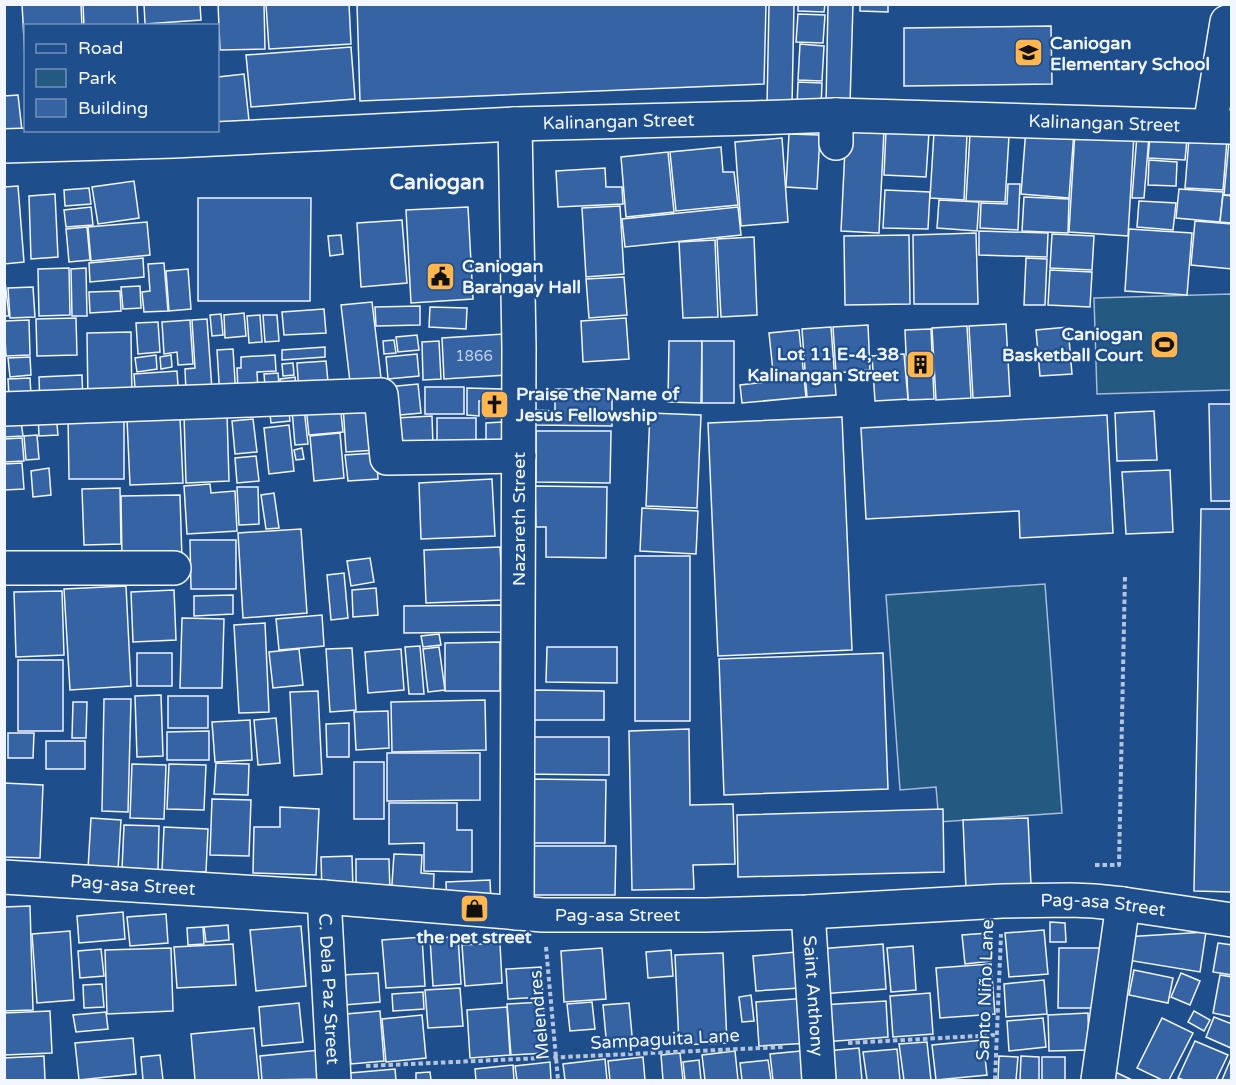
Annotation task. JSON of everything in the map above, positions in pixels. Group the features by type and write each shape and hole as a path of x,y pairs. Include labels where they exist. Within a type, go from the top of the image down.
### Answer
{"street":[{"path":"1221,126 1227,22"},
{"name":"Kalinangan Street","path":"4,146 174,141 515,124 753,118 836,129 1221,126"},
{"name":"Nazareth Street","path":"515,124 519,348 517,913"},
{"path":"4,409 381,395 387,458 519,456"},
{"path":"4,568 174,568"},
{"name":"Pag-asa Street","path":"4,877 324,897 543,915 706,915 808,912 1002,901 1094,901 1232,920"},
{"name":"C. Dela Paz Street","path":"324,897 334,1074"},
{"path":"1098,1080 1123,904"},
{"name":"Saint Anthony","path":"808,912 819,1080"}],"path":[{"path":"1119,865 1125,575"},
{"name":"Santo Niño Lane","path":"995,1080 1002,901"},
{"name":"Melendres","path":"546,948 558,1080"},
{"name":"Sampaguita Lane","path":"334,1074 556,1057 997,1035"}],"green space":[{"name":"Caniogan Basketball Court","path":"1231,294 1231,390 1097,394 1094,298"},
{"path":"1045,584 1062,813 939,822 936,787 900,790 886,595"}],"building":[{"path":"22,4 81,4 82,24 24,24 24,40"},
{"path":"83,4 137,4 138,24 84,24"},
{"path":"144,4 200,4 201,20 145,24"},
{"path":"218,4 264,4 265,49 220,50"},
{"path":"266,4 349,4 351,44 269,49"},
{"path":"357,4 766,4 764,84 360,101"},
{"path":"769,4 794,4 792,106 767,106"},
{"path":"798,4 825,4 824,12 798,11"},
{"path":"828,4 853,4 850,104 826,104"},
{"path":"860,4 888,4 888,12 860,11"},
{"path":"798,14 825,15 823,43 796,42"},
{"path":"1051,26 1052,84 904,86 904,28"},
{"path":"800,44 824,46 822,81 798,80"},
{"path":"351,47 355,99 251,107 246,55"},
{"path":"244,74 250,130 219,130 219,77"},
{"path":"798,82 822,83 821,107 797,106"},
{"path":"18,95 22,131 4,132 4,96"},
{"path":"846,128 884,130 879,233 841,231"},
{"path":"1026,128 1074,131 1069,198 1021,194"},
{"path":"886,130 929,132 926,177 884,175"},
{"path":"1075,131 1134,135 1128,236 1069,232"},
{"path":"934,132 967,134 964,200 930,198"},
{"path":"789,134 820,135 817,189 786,187"},
{"path":"970,134 1009,136 1005,202 966,201"},
{"path":"1137,135 1149,136 1144,198 1132,198"},
{"path":"1150,136 1187,139 1185,160 1148,158"},
{"path":"782,138 788,222 741,226 735,142"},
{"path":"1189,138 1227,140 1223,190 1185,188"},
{"path":"1229,141 1232,141 1232,195 1224,195"},
{"path":"721,147 723,172 734,172 738,205 676,211 670,152"},
{"path":"668,152 674,212 626,217 621,157"},
{"path":"1149,160 1177,162 1176,186 1148,185"},
{"path":"605,168 606,187 622,187 623,204 558,207 556,171"},
{"path":"134,181 139,218 98,224 92,187"},
{"path":"1008,184 1020,184 1018,230 980,228 981,203 1007,204"},
{"path":"18,186 24,262 4,264 4,187"},
{"path":"89,188 91,204 65,206 64,190"},
{"path":"1179,189 1223,192 1220,222 1176,218"},
{"path":"885,190 930,192 928,229 883,228"},
{"path":"55,194 58,257 31,259 29,196"},
{"path":"1223,195 1232,196 1232,223 1220,222"},
{"path":"1024,197 1069,199 1068,233 1022,231"},
{"path":"198,198 311,198 310,301 198,301"},
{"path":"939,200 979,202 977,231 937,228"},
{"path":"1139,201 1176,203 1173,230 1137,227"},
{"path":"620,206 624,274 586,277 582,208"},
{"path":"91,207 93,225 66,227 64,210"},
{"name":"Caniogan Barangay Hall","path":"468,207 473,299 411,303 406,210"},
{"path":"738,207 741,235 625,247 622,219"},
{"path":"402,220 407,283 361,287 357,223"},
{"path":"1195,221 1232,224 1232,269 1191,265"},
{"path":"147,222 150,255 91,261 88,227"},
{"path":"87,227 90,260 69,262 66,229"},
{"path":"1129,229 1192,233 1187,295 1125,291"},
{"path":"979,231 1048,233 1047,257 979,255"},
{"path":"976,233 978,304 914,304 913,235"},
{"path":"1052,234 1094,236 1092,270 1050,268"},
{"path":"341,235 343,254 330,256 328,236"},
{"path":"909,235 910,304 845,305 844,236"},
{"path":"754,237 757,315 721,317 717,239"},
{"path":"715,240 718,317 683,318 679,242"},
{"path":"143,258 144,277 90,282 89,263"},
{"path":"1026,258 1047,259 1045,305 1024,305"},
{"path":"164,263 168,311 144,312 142,292 150,291 148,264"},
{"path":"69,268 70,315 39,316 38,269"},
{"path":"86,268 87,316 72,316 71,269"},
{"path":"188,269 191,309 169,311 166,271"},
{"path":"1050,270 1092,272 1090,307 1048,305"},
{"path":"4,273 9,316 4,316"},
{"path":"624,277 627,315 589,318 586,279"},
{"path":"140,286 141,308 123,309 121,287"},
{"path":"33,287 35,317 10,318 8,288"},
{"path":"120,291 121,311 90,313 89,292"},
{"path":"372,302 381,378 350,382 341,305"},
{"path":"420,306 420,325 376,326 375,307"},
{"path":"430,307 467,308 466,329 429,327"},
{"path":"324,309 326,333 284,335 282,312"},
{"path":"244,313 246,336 225,338 224,315"},
{"path":"221,314 223,335 212,336 210,315"},
{"path":"260,315 262,342 249,343 247,316"},
{"path":"263,315 277,315 279,341 265,342"},
{"path":"76,318 77,355 37,356 36,319"},
{"path":"626,318 629,359 583,362 581,321"},
{"path":"207,319 212,390 186,392 185,369 195,368 192,320"},
{"path":"29,320 30,355 6,356 4,321"},
{"path":"190,320 193,364 178,365 177,352 164,354 162,322"},
{"path":"158,322 160,352 138,354 136,323"},
{"path":"1006,324 1010,396 973,398 969,326"},
{"path":"868,325 870,370 836,373 833,327"},
{"path":"967,326 971,398 936,400 932,328"},
{"path":"831,327 836,395 807,397 802,329"},
{"path":"1068,327 1072,374 1040,376 1036,330"},
{"name":"Lot 11 E-4, 38 Kalinangan Street","path":"931,329 934,399 908,400 905,330"},
{"path":"799,330 806,397 742,403 740,385 774,381 769,333"},
{"path":"131,332 132,402 88,402 87,333"},
{"path":"504,334 507,375 444,379 442,338"},
{"path":"417,335 419,350 398,352 396,337"},
{"path":"394,340 396,353 384,354 383,341"},
{"path":"439,341 441,379 423,380 422,342"},
{"path":"669,341 702,341 701,403 668,402"},
{"path":"702,341 734,341 734,403 702,403"},
{"path":"325,347 325,357 282,360 282,350"},
{"path":"233,349 236,397 220,398 217,350"},
{"path":"417,354 419,376 388,379 386,357"},
{"path":"904,354 908,399 875,401 872,356"},
{"path":"156,355 157,369 137,372 135,358"},
{"path":"171,355 172,367 161,369 160,357"},
{"path":"275,355 276,371 257,372 258,390 238,391 237,368 241,368 241,357"},
{"path":"30,357 31,375 10,377 8,358"},
{"path":"326,361 329,392 299,394 297,363"},
{"path":"293,363 294,375 283,376 282,364"},
{"path":"177,371 179,401 136,403 134,374"},
{"path":"278,373 280,396 266,397 264,374"},
{"path":"82,375 83,404 40,406 39,377"},
{"path":"295,377 297,395 282,396 280,379"},
{"path":"30,378 31,395 9,397 8,379"},
{"path":"418,384 421,413 389,416 387,387"},
{"path":"425,387 464,387 464,414 425,414"},
{"path":"467,388 502,389 502,417 486,418 486,401 479,401 479,416 467,415"},
{"path":"555,389 612,389 612,426 535,425 535,410 555,411"},
{"path":"288,403 290,421 271,423 269,405"},
{"path":"373,403 376,450 346,452 343,405"},
{"path":"340,404 343,432 309,435 306,407"},
{"path":"1209,404 1232,404 1232,501 1211,501"},
{"path":"304,408 308,444 295,445 292,410"},
{"path":"1154,411 1157,460 1117,461 1115,413"},
{"path":"650,413 701,415 697,508 646,506"},
{"path":"56,414 58,435 39,436 38,415"},
{"path":"68,414 124,414 124,479 69,479"},
{"path":"227,414 229,481 186,483 184,415"},
{"path":"1107,415 1113,533 1020,538 1019,511 866,519 861,428"},
{"path":"432,416 433,446 399,447 397,418"},
{"path":"180,417 183,483 130,485 127,419"},
{"path":"842,417 852,650 718,656 708,423"},
{"path":"437,418 476,418 476,447 437,447"},
{"path":"253,419 257,452 235,454 232,421"},
{"path":"21,421 23,436 4,437 4,422"},
{"path":"502,422 503,447 486,448 486,423"},
{"path":"289,425 294,471 269,474 264,428"},
{"path":"536,431 611,431 610,483 536,482"},
{"path":"340,433 344,478 314,481 310,436"},
{"path":"37,435 39,459 26,460 24,436"},
{"path":"22,438 24,461 4,462 4,439"},
{"path":"302,448 304,459 296,460 294,450"},
{"path":"376,453 378,479 348,481 345,455"},
{"path":"256,456 259,481 237,483 235,458"},
{"path":"22,463 24,489 4,490 4,464"},
{"path":"49,468 51,495 33,497 31,471"},
{"path":"1170,470 1173,532 1126,534 1122,472"},
{"path":"492,479 495,536 421,539 419,483"},
{"path":"210,484 211,493 235,491 237,531 187,534 184,486"},
{"path":"535,486 607,487 606,558 546,557 546,527 536,527"},
{"path":"237,487 258,487 259,524 239,525"},
{"path":"120,488 121,544 84,545 82,489"},
{"path":"274,493 279,528 266,529 261,495"},
{"path":"180,495 182,559 122,560 121,496"},
{"path":"642,508 698,511 696,554 640,551"},
{"path":"1201,509 1232,509 1232,892 1194,891"},
{"path":"301,529 307,613 243,618 238,533"},
{"path":"190,540 236,540 236,589 191,589"},
{"path":"500,547 503,600 426,603 424,550"},
{"path":"635,556 690,556 690,721 635,721"},
{"path":"370,558 374,582 351,586 347,561"},
{"path":"344,573 348,618 331,620 327,575"},
{"path":"126,586 131,686 70,690 64,589"},
{"path":"376,588 378,615 353,617 352,590"},
{"path":"174,590 176,640 133,642 131,592"},
{"path":"62,591 64,655 16,657 14,592"},
{"path":"233,595 233,614 194,616 194,596"},
{"path":"502,605 502,632 404,633 404,606"},
{"path":"322,615 324,646 279,650 276,619"},
{"path":"182,618 224,619 222,688 180,688"},
{"path":"265,623 269,712 239,713 234,625"},
{"path":"439,634 441,645 423,647 421,636"},
{"path":"500,642 500,691 445,691 445,643"},
{"path":"420,646 424,694 409,694 405,647"},
{"path":"439,647 445,690 428,692 423,649"},
{"path":"547,647 617,647 617,683 546,682"},
{"path":"352,648 356,710 330,712 326,649"},
{"path":"299,649 303,685 273,688 269,652"},
{"path":"401,649 404,690 368,693 365,652"},
{"path":"137,653 172,653 172,686 137,686"},
{"path":"883,653 888,789 724,795 719,659"},
{"path":"18,660 63,660 63,731 18,731"},
{"path":"533,690 604,691 604,720 532,720"},
{"path":"318,691 322,774 294,776 290,692"},
{"path":"161,695 163,756 137,757 135,696"},
{"path":"168,696 208,696 208,728 168,728"},
{"path":"104,699 131,699 128,812 102,811"},
{"path":"485,700 486,750 392,752 391,702"},
{"path":"73,702 87,702 86,738 72,738"},
{"path":"388,711 389,748 356,750 354,712"},
{"path":"276,718 280,763 258,765 254,720"},
{"path":"250,720 252,760 215,762 212,722"},
{"path":"349,723 349,757 327,757 326,724"},
{"path":"689,729 690,805 733,804 735,864 693,865 694,889 632,890 629,731"},
{"path":"209,731 209,760 167,760 167,732"},
{"path":"8,733 34,733 33,758 8,758"},
{"path":"521,737 609,737 609,775 521,774"},
{"path":"46,741 85,741 85,769 46,769"},
{"path":"387,753 480,753 480,800 387,801"},
{"path":"354,762 384,762 384,819 354,819"},
{"path":"216,763 249,764 248,795 214,794"},
{"path":"132,764 166,765 164,819 130,818"},
{"path":"169,764 206,765 204,810 167,809"},
{"path":"527,779 606,780 605,843 527,843"},
{"path":"4,783 43,785 40,858 4,857"},
{"path":"212,799 251,800 249,856 210,855"},
{"path":"389,803 457,803 457,830 472,830 472,872 424,871 424,843 389,844"},
{"path":"280,807 319,809 316,875 253,873 254,827 280,827"},
{"path":"943,809 944,872 738,877 737,815"},
{"path":"91,818 121,820 118,870 88,869"},
{"path":"1028,818 1031,886 966,889 963,820"},
{"path":"124,825 159,826 158,870 122,869"},
{"path":"164,827 208,829 206,872 162,871"},
{"path":"528,846 616,846 615,895 528,895"},
{"path":"394,854 422,855 421,873 434,874 433,901 391,899"},
{"path":"352,856 353,891 322,892 321,857"},
{"path":"356,859 389,859 390,894 356,895"},
{"path":"490,880 491,902 447,904 446,882"},
{"path":"30,906 33,1010 4,1011 4,907"},
{"path":"123,912 125,939 79,943 77,916"},
{"path":"166,914 168,943 130,946 127,917"},
{"path":"1050,922 1065,923 1066,942 1050,942"},
{"path":"228,925 229,940 206,942 204,927"},
{"path":"301,926 306,986 256,991 250,930"},
{"path":"203,927 204,944 188,945 187,928"},
{"path":"1044,930 1048,974 1009,977 1005,933"},
{"path":"70,931 74,1000 37,1003 32,934"},
{"path":"1206,932 1200,972 1121,959 1124,937"},
{"path":"988,933 991,961 965,964 962,935"},
{"path":"422,937 425,986 386,988 382,940"},
{"path":"458,937 461,984 433,986 430,938"},
{"path":"500,943 502,983 465,986 462,945"},
{"path":"1218,943 1232,945 1232,975 1213,972"},
{"path":"233,944 236,985 177,988 174,947"},
{"path":"883,944 886,989 821,994 818,949"},
{"path":"913,946 916,990 891,992 887,948"},
{"path":"171,948 173,1011 107,1014 105,950"},
{"path":"602,948 606,999 564,1002 561,951"},
{"path":"1059,948 1104,948 1103,1008 1058,1008"},
{"path":"101,949 104,976 80,978 78,951"},
{"path":"671,950 673,976 648,978 646,952"},
{"path":"796,952 799,988 756,991 753,956"},
{"path":"723,953 727,1043 679,1045 675,955"},
{"path":"991,964 995,1014 940,1018 936,968"},
{"path":"541,967 543,997 508,999 506,969"},
{"path":"1134,970 1173,978 1168,1003 1129,995"},
{"path":"378,973 380,1002 344,1005 342,975"},
{"path":"1181,973 1200,981 1190,1005 1171,997"},
{"path":"1220,975 1232,977 1232,1017 1213,1013"},
{"path":"1044,980 1047,1014 1006,1017 1004,984"},
{"path":"102,984 104,1007 84,1008 83,985"},
{"path":"460,988 463,1026 428,1028 425,990"},
{"path":"423,992 424,1009 393,1011 392,994"},
{"path":"930,993 933,1034 893,1037 890,996"},
{"path":"751,995 754,1021 742,1022 739,997"},
{"path":"807,998 811,1043 759,1046 756,1002"},
{"path":"886,1001 888,1037 824,1042 821,1005"},
{"path":"543,1002 547,1053 511,1055 507,1004"},
{"path":"592,1002 595,1029 570,1031 567,1004"},
{"path":"299,1003 303,1042 262,1046 259,1007"},
{"path":"629,1003 633,1046 607,1048 603,1005"},
{"path":"507,1007 510,1055 470,1058 467,1010"},
{"path":"50,1011 52,1053 4,1055 4,1013"},
{"path":"380,1011 384,1061 351,1064 346,1014"},
{"path":"1194,1011 1210,1020 1204,1031 1188,1022"},
{"path":"106,1012 108,1029 76,1032 73,1015"},
{"path":"1088,1013 1089,1050 1049,1051 1048,1015"},
{"path":"422,1015 426,1058 386,1062 382,1019"},
{"path":"1214,1017 1232,1024 1231,1048 1206,1037"},
{"path":"1043,1018 1046,1047 1009,1051 1007,1021"},
{"path":"1162,1018 1193,1033 1169,1080 1162,1080 1137,1068"},
{"path":"254,1028 259,1080 195,1080 191,1034"},
{"path":"133,1038 136,1074 79,1080 75,1043"},
{"path":"983,1040 987,1075 936,1080 932,1045"},
{"path":"1195,1041 1228,1055 1216,1080 1178,1078"},
{"path":"927,1042 931,1080 904,1080 899,1044"},
{"path":"859,1048 862,1080 829,1080 826,1051"},
{"path":"897,1049 900,1080 867,1080 863,1052"},
{"path":"320,1050 323,1079 262,1080 260,1056"},
{"path":"811,1050 814,1080 773,1080 770,1054"},
{"path":"735,1051 738,1080 705,1080 702,1055"},
{"path":"680,1053 683,1080 663,1080 661,1055"},
{"path":"160,1055 163,1080 143,1080 141,1057"},
{"path":"44,1056 45,1080 4,1080 4,1058"},
{"path":"999,1056 1018,1057 1016,1080 998,1080"},
{"path":"1021,1056 1039,1057 1039,1080 1020,1080"},
{"path":"1232,1056 1232,1080 1222,1080"},
{"path":"643,1057 645,1080 610,1080 608,1061"},
{"path":"1042,1057 1065,1057 1065,1080 1042,1080"},
{"path":"605,1059 607,1080 565,1080 563,1064"},
{"path":"699,1060 701,1080 685,1080 683,1062"},
{"path":"768,1060 771,1080 742,1080 740,1063"},
{"path":"550,1062 551,1080 517,1080 515,1066"},
{"path":"513,1065 514,1080 476,1080 475,1069"},
{"path":"395,1069 396,1080 351,1080 350,1073"},
{"path":"1109,1069 1132,1080 1107,1080"},
{"path":"430,1072 431,1080 416,1080 416,1073"}],"place":[{"name":"Caniogan Elementary School","path":"1029,53"},
{"name":"Caniogan Barangay Hall","path":"441,276"},
{"name":"Caniogan Basketball Court","path":"1164,344"},
{"name":"Lot 11 E-4, 38 Kalinangan Street","path":"920,364"},
{"name":"Praise the Name of Jesus Fellowship","path":"495,404"},
{"name":"the pet street","path":"474,908"}],"district":[{"name":"Caniogan","path":"437,182"}]}
